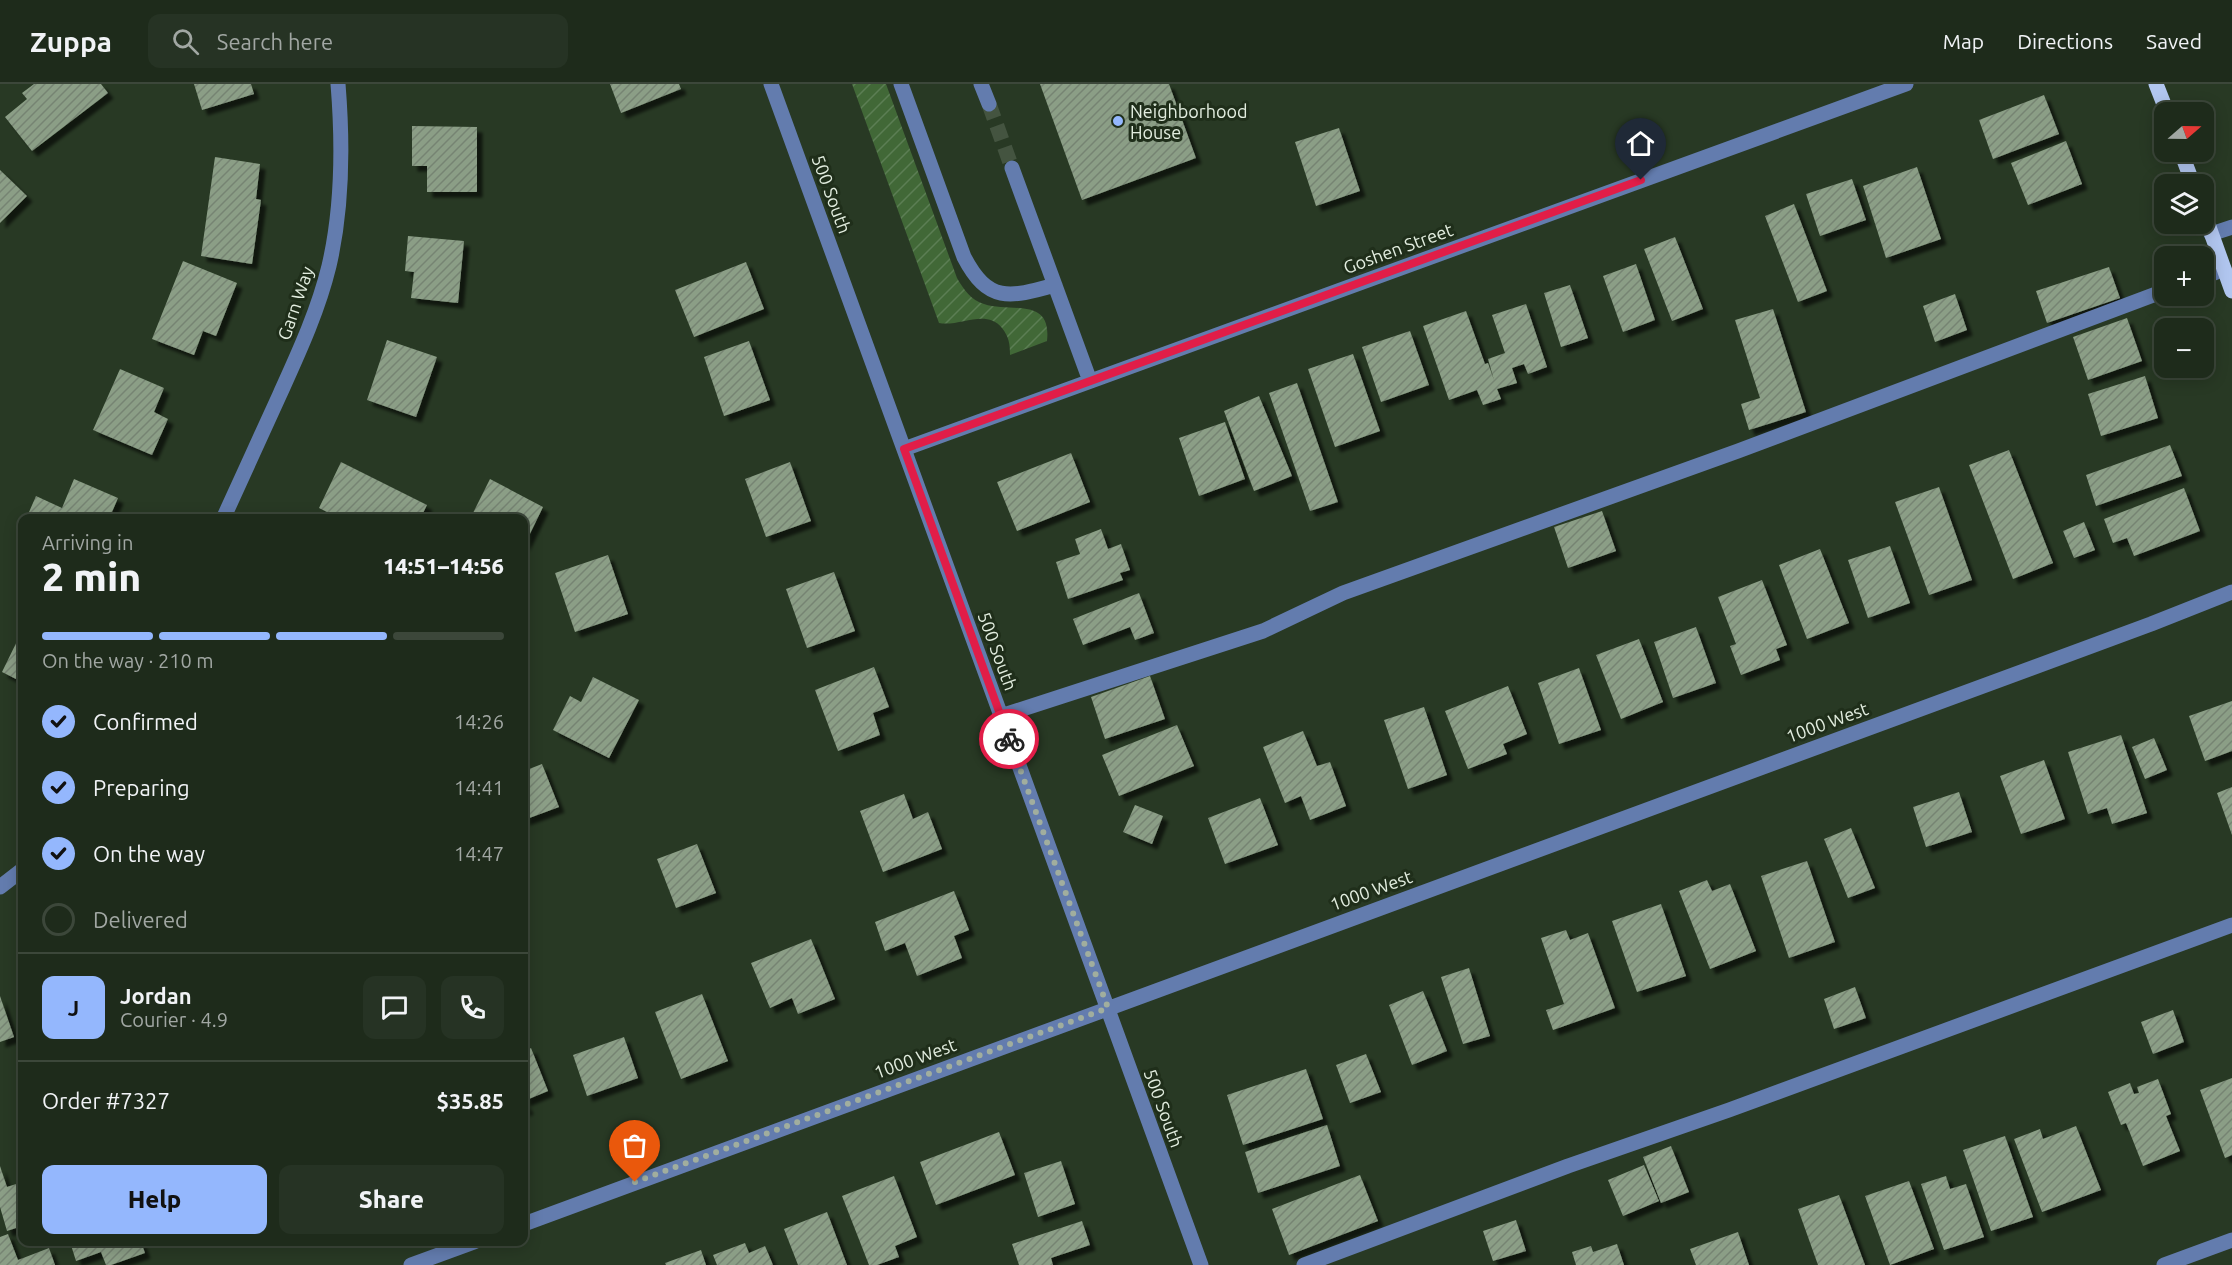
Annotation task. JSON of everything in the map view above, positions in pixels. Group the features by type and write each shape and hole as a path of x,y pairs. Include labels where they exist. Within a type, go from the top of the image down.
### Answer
{"main road":[{"path":"2156,84 2163,102"},
{"path":"2211,234 2232,291"}],"street":[{"name":"Garn Way","path":"225,514 316,312 329,266 342,177 342,130 338,84"},
{"name":"500 South","path":"771,84 1201,1265"},
{"path":"901,84 964,257 973,274 988,290 1002,294 1037,290 1055,285"},
{"path":"981,84 989,104"},
{"name":"Goshen Street","path":"904,449 1905,84"},
{"path":"1012,168 1090,381"},
{"path":"2214,233 2232,226"},
{"path":"2214,273 2224,269"},
{"path":"1001,716 1263,631 1343,593 1738,451 2154,295"},
{"name":"1000 West","path":"528,1223 2140,628 2232,592"},
{"path":"0,887 18,873"},
{"path":"1304,1265 1568,1166 1730,1110 2232,925"},
{"path":"2164,1265 2232,1240"},
{"path":"411,1265 463,1246"}],"green space":[{"path":"852,84 886,84 957,278 965,290 975,300 984,304 1036,312 1043,318 1047,327 1047,341 1010,355 1008,338 996,322 981,319 939,323"}],"building":[{"path":"34,84 101,84 108,93 32,151 5,117 27,99 22,93"},
{"path":"194,84 251,84 254,94 202,110"},
{"path":"610,84 679,84 681,89 621,113"},
{"name":"Neighborhood House","path":"1040,84 1169,84 1196,158 1082,200"},
{"path":"2044,95 2059,134 1993,159 1979,120"},
{"path":"412,126 477,127 477,192 427,192 427,166 412,166"},
{"path":"1339,128 1360,191 1316,206 1295,142"},
{"path":"2066,141 2082,184 2028,205 2011,163"},
{"path":"215,157 260,164 256,199 261,200 252,264 201,256"},
{"path":"1917,167 1941,239 1886,258 1863,186"},
{"path":"0,170 27,196 0,223"},
{"path":"1852,179 1866,220 1820,236 1806,194"},
{"path":"1794,204 1827,291 1798,302 1765,216"},
{"path":"408,236 464,241 458,303 411,298 414,272 405,271"},
{"path":"1675,237 1703,309 1672,321 1644,249"},
{"path":"183,261 237,283 216,336 203,331 194,355 152,339"},
{"path":"746,262 764,309 694,337 675,290"},
{"path":"1636,264 1655,320 1623,332 1603,276"},
{"path":"2109,267 2120,298 2047,323 2036,291"},
{"path":"1570,285 1588,338 1561,347 1544,293"},
{"path":"1955,294 1967,330 1935,342 1923,306"},
{"path":"1526,304 1547,367 1528,374 1524,364 1512,368 1517,383 1497,389 1501,399 1483,405 1477,390 1449,400 1423,326 1466,311 1485,364 1488,363 1494,380 1488,359 1505,353 1492,315"},
{"path":"1773,309 1806,412 1749,430 1741,404 1760,398 1735,320"},
{"path":"2127,318 2142,361 2088,380 2073,337"},
{"path":"1410,331 1429,385 1381,402 1362,347"},
{"path":"387,340 437,357 416,417 367,400"},
{"path":"749,341 770,400 724,416 704,357"},
{"path":"1353,354 1380,431 1335,447 1308,369"},
{"path":"120,369 164,388 154,412 168,419 152,455 93,430"},
{"path":"2145,376 2158,418 2101,436 2088,394"},
{"path":"1297,383 1338,502 1310,511 1269,393"},
{"path":"1259,396 1292,476 1254,491 1224,411"},
{"path":"1225,422 1245,479 1199,496 1179,438"},
{"path":"2170,445 2182,476 2096,506 2086,475"},
{"path":"2009,450 2053,563 2013,579 1969,465"},
{"path":"1071,453 1090,502 1017,531 997,482"},
{"path":"341,462 427,505 422,514 331,514 319,508"},
{"path":"790,462 811,521 766,537 745,479"},
{"path":"74,479 118,498 111,514 28,514 36,496 62,508"},
{"path":"490,479 543,507 528,538 528,514 472,514"},
{"path":"1939,487 1972,580 1929,595 1895,502"},
{"path":"2184,488 2200,531 2134,556 2127,538 2113,543 2104,519"},
{"path":"1602,511 1616,551 1568,568 1554,527"},
{"path":"2084,522 2095,550 2074,558 2063,531"},
{"path":"1101,529 1108,549 1121,544 1130,570 1120,573 1123,580 1068,599 1056,562 1080,554 1075,539"},
{"path":"1890,546 1910,603 1868,618 1848,560"},
{"path":"1820,549 1849,623 1807,639 1779,565"},
{"path":"608,555 628,614 575,632 555,573"},
{"path":"834,572 855,631 807,648 786,589"},
{"path":"1762,580 1787,645 1776,649 1780,660 1741,675 1730,646 1736,644 1718,597"},
{"path":"1139,593 1154,633 1135,640 1130,627 1083,645 1073,619"},
{"path":"1696,627 1716,683 1673,698 1654,642"},
{"path":"18,639 18,680 2,672"},
{"path":"1639,639 1663,702 1621,719 1596,655"},
{"path":"874,667 889,707 873,713 880,735 838,751 815,690"},
{"path":"1579,668 1601,730 1559,744 1538,683"},
{"path":"1150,676 1165,719 1105,739 1091,697"},
{"path":"593,677 639,700 609,758 553,730 570,696 581,702"},
{"path":"1508,686 1527,734 1503,744 1507,754 1468,769 1445,711"},
{"path":"2232,701 2232,751 2205,761 2189,716"},
{"path":"1424,707 1447,775 1408,789 1384,720"},
{"path":"1177,725 1194,766 1119,796 1102,755"},
{"path":"1303,731 1317,766 1330,762 1346,806 1310,820 1301,796 1285,803 1263,747"},
{"path":"2121,735 2147,813 2112,824 2107,808 2088,814 2068,752"},
{"path":"2154,738 2167,770 2145,779 2132,747"},
{"path":"2044,760 2065,819 2021,834 2000,776"},
{"path":"542,764 559,807 528,819 528,769"},
{"path":"2232,787 2232,835 2217,793"},
{"path":"1959,792 1972,832 1926,847 1913,807"},
{"path":"904,794 913,819 928,812 942,849 883,872 860,811"},
{"path":"1260,798 1278,845 1225,864 1208,818"},
{"path":"1135,805 1163,816 1152,844 1123,832"},
{"path":"1851,828 1875,888 1848,898 1824,839"},
{"path":"697,844 716,893 676,908 657,859"},
{"path":"1807,861 1835,942 1789,958 1761,876"},
{"path":"1707,880 1712,891 1730,884 1756,951 1710,969 1679,891"},
{"path":"954,891 969,930 954,936 962,958 917,976 905,943 885,951 875,922"},
{"path":"1661,904 1686,976 1637,992 1612,921"},
{"path":"1566,930 1570,940 1588,933 1615,1008 1553,1030 1546,1010 1564,1004 1541,938"},
{"path":"811,939 835,999 798,1014 792,998 770,1008 751,963"},
{"path":"1469,968 1490,1036 1463,1044 1441,977"},
{"path":"1855,987 1866,1018 1834,1029 1824,999"},
{"path":"1423,991 1447,1051 1412,1065 1389,1005"},
{"path":"702,994 728,1061 681,1079 655,1012"},
{"path":"0,996 14,1037 0,1042"},
{"path":"2173,1010 2184,1042 2153,1054 2141,1022"},
{"path":"624,1037 638,1078 587,1096 573,1055"},
{"path":"531,1048 548,1091 528,1099 528,1049"},
{"path":"1366,1054 1381,1092 1350,1103 1336,1065"},
{"path":"1306,1069 1323,1119 1243,1145 1227,1095"},
{"path":"2232,1078 2232,1155 2225,1158 2200,1090"},
{"path":"2158,1079 2171,1114 2166,1116 2180,1151 2143,1166 2126,1123 2121,1125 2108,1092 2130,1083 2134,1094 2139,1093 2137,1087"},
{"path":"1327,1125 1340,1166 1258,1193 1245,1152"},
{"path":"2076,1126 2101,1190 2042,1212 2014,1139 2040,1129 2043,1139"},
{"path":"999,1132 1015,1175 936,1205 920,1162"},
{"path":"2005,1136 2033,1217 1991,1231 1963,1150"},
{"path":"1671,1146 1689,1192 1661,1203 1643,1157"},
{"path":"1061,1161 1075,1204 1038,1217 1024,1173"},
{"path":"1644,1165 1659,1201 1623,1216 1608,1180"},
{"path":"0,1166 7,1187 18,1183 18,1227 7,1231 0,1207"},
{"path":"1360,1175 1378,1221 1289,1255 1272,1209"},
{"path":"894,1176 917,1237 895,1246 899,1257 877,1265 869,1265 842,1196"},
{"path":"1946,1176 1950,1189 1966,1184 1984,1237 1944,1250 1921,1184"},
{"path":"1909,1181 1934,1249 1890,1265 1865,1196"},
{"path":"1839,1195 1865,1265 1818,1265 1798,1209"},
{"path":"827,1212 847,1265 798,1265 784,1229"},
{"path":"1516,1220 1526,1251 1493,1261 1483,1231"},
{"path":"1082,1221 1090,1245 1051,1258 1053,1265 1019,1265 1012,1244"},
{"path":"1738,1232 1749,1265 1696,1265 1690,1249"},
{"path":"8,1234 18,1260 49,1248 55,1265 0,1265 0,1237"},
{"path":"745,1243 749,1253 765,1246 773,1265 717,1265 713,1255"},
{"path":"1617,1244 1624,1265 1576,1265 1572,1252 1591,1246 1593,1252"},
{"path":"71,1246 142,1246 145,1253 111,1265 106,1265 101,1252 76,1261"},
{"path":"701,1250 706,1265 666,1265 665,1263"}],"tunnel":[{"path":"989,104 1012,168"}],"way so far":[{"path":"635,1182 1108,1008 1009,739"}],"place":[{"name":"Neighborhood House","path":"1118,121"}],"route":[{"path":"1009,739 904,449 1641,180"}]}
